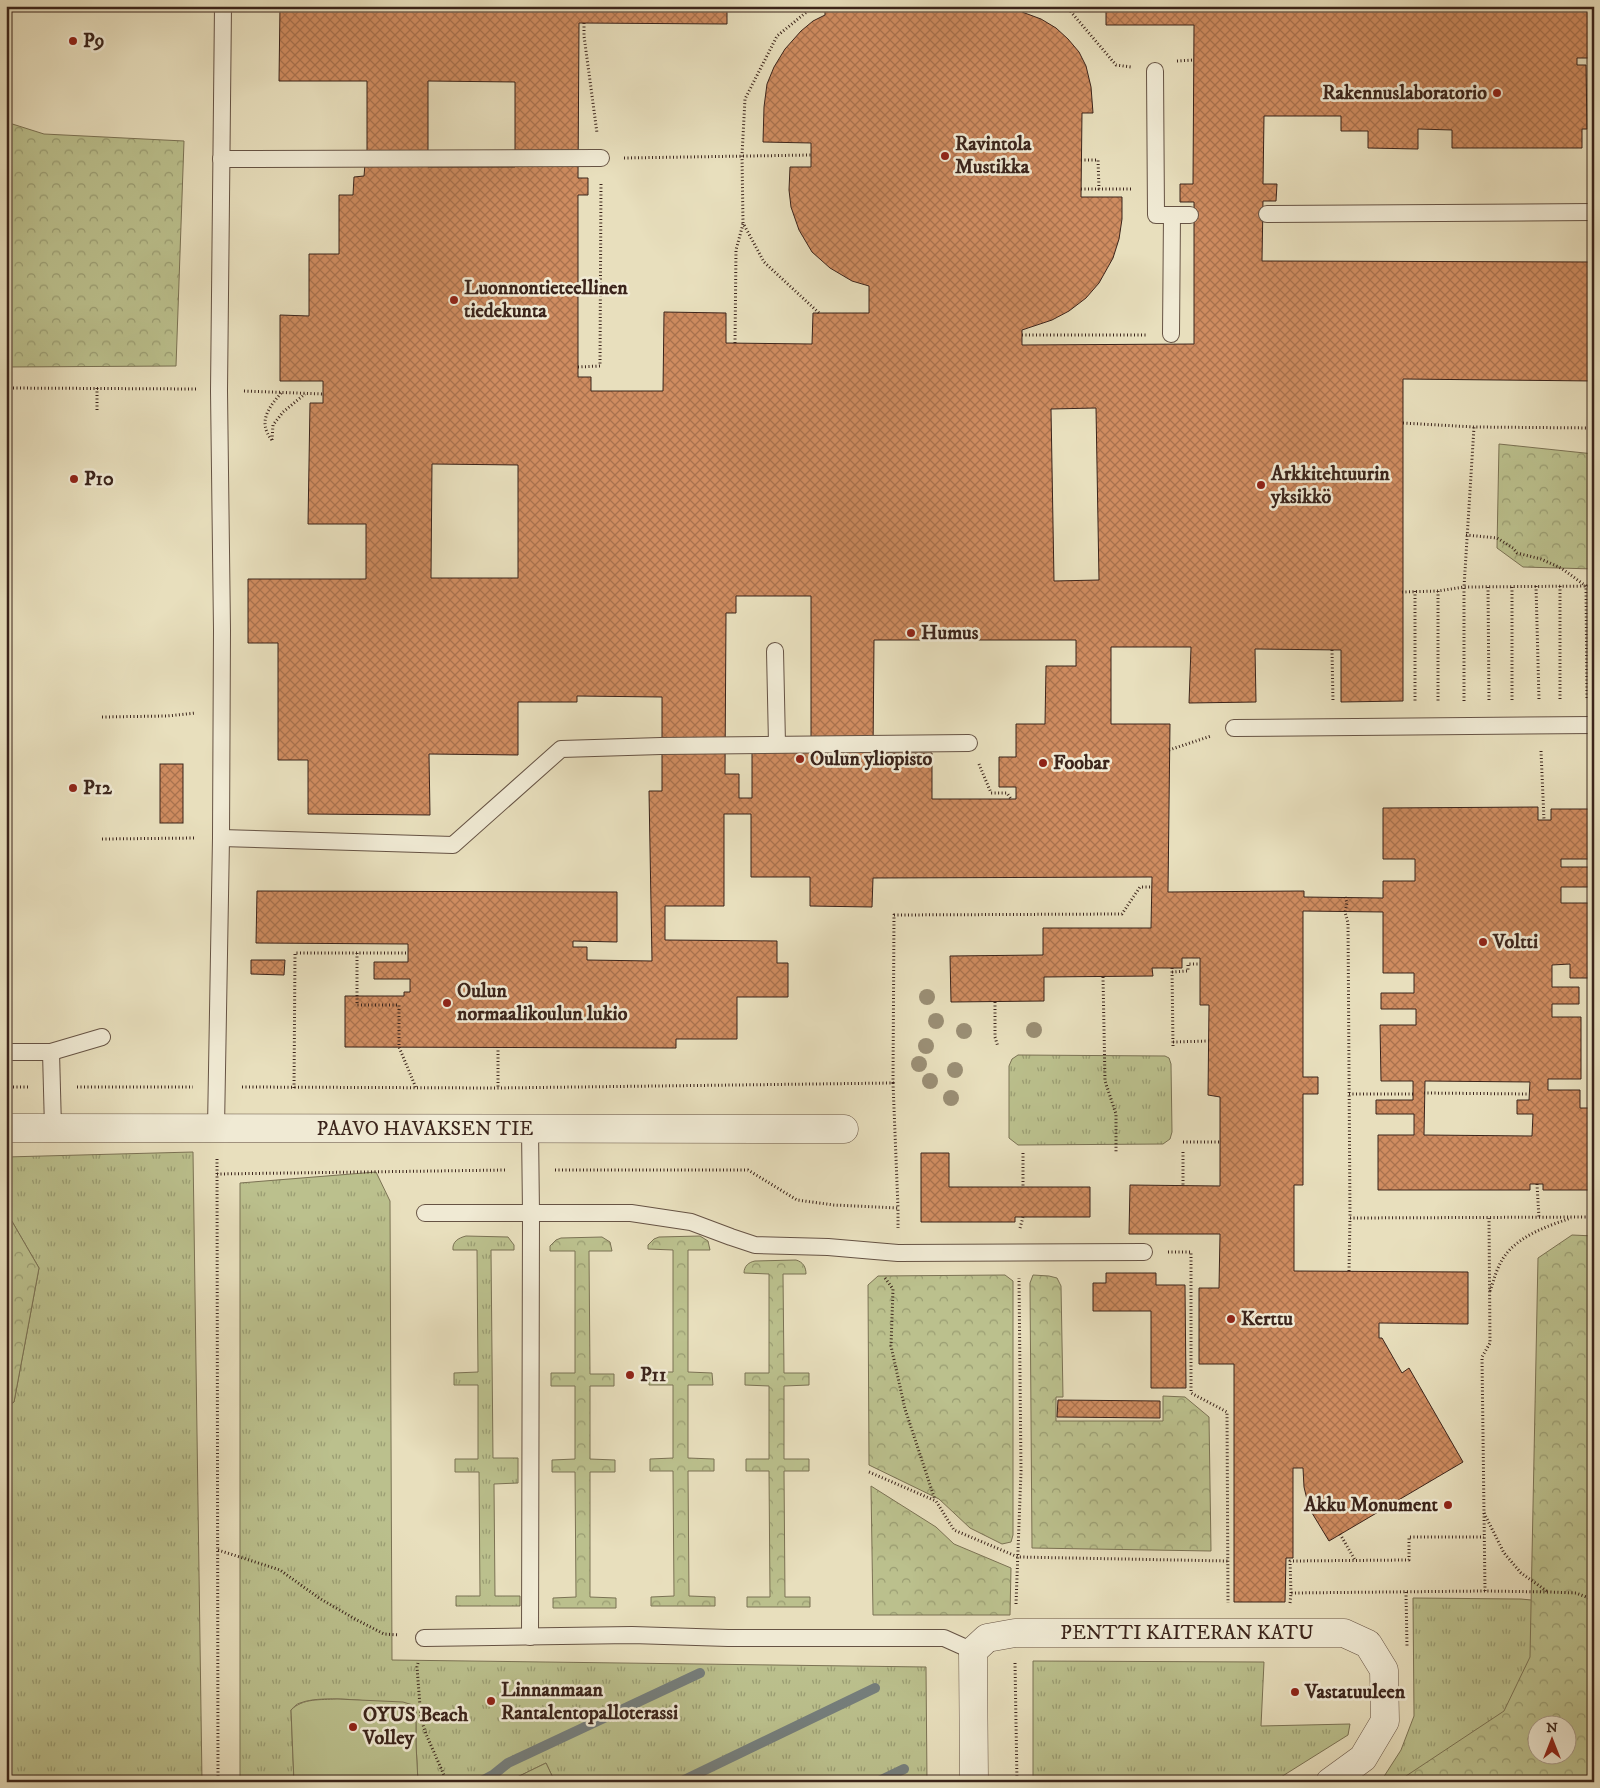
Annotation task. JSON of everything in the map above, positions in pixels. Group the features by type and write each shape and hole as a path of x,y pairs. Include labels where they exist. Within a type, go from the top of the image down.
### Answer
{"street":[{"name":"PAAVO HAVAKSEN TIE","path":"6,1128 844,1129"},
{"name":"PENTTI KAITERAN KATU","path":"973,1651 987,1638 1015,1633 1344,1633 1368,1644 1384,1670 1385,1721 1363,1758 1330,1782"},
{"path":"973,1651 974,1782"}],"lane":[{"path":"216,1128 222,711 219,391 223,6"},
{"path":"1155,71 1156,215 1190,215"},
{"path":"221,159 601,158"},
{"path":"1266,214 1594,212"},
{"path":"1171,334 1172,215"},
{"path":"775,651 777,744"},
{"path":"1234,728 1591,725"},
{"path":"221,838 453,846 561,749 777,744 969,743"},
{"path":"6,1052 51,1052 102,1036"},
{"path":"51,1052 50,1087 53,1128"},
{"path":"530,1129 532,1213 530,1636"},
{"path":"426,1213 631,1213 692,1222 731,1238 755,1244 898,1253 1144,1252"},
{"path":"424,1638 632,1635 728,1638 944,1638 973,1651"}],"path":[{"path":"734,343 736,250 743,223 742,155 745,99 777,36 814,6"},
{"path":"1066,6 1116,65 1155,71 1175,61 1194,60"},
{"path":"578,367 600,366 601,158 584,36 584,23"},
{"path":"601,158 811,155"},
{"path":"1081,160 1098,160 1099,189"},
{"path":"1082,189 1156,189"},
{"path":"743,223 764,262 819,313"},
{"path":"1022,335 1171,334"},
{"path":"6,388 188,388 219,391 323,394"},
{"path":"96,388 97,411"},
{"path":"282,392 274,401 265,417 265,432 272,440 273,424 283,412 305,394"},
{"path":"1404,423 1474,427 1594,428"},
{"path":"1464,726 1464,587 1474,427"},
{"path":"1466,535 1497,538 1513,548 1517,553 1541,559 1561,568 1586,586"},
{"path":"1536,586 1539,726 1544,820"},
{"path":"1560,586 1560,725"},
{"path":"1586,586 1591,725"},
{"path":"1402,592 1438,591 1464,587 1594,586"},
{"path":"1488,587 1489,726"},
{"path":"1512,587 1512,726"},
{"path":"1416,591 1416,726"},
{"path":"1438,591 1438,726"},
{"path":"1332,650 1333,702 1336,727"},
{"path":"102,717 167,716 222,711"},
{"path":"1169,750 1234,728"},
{"path":"969,743 991,793 1006,793 1011,799"},
{"path":"102,839 221,838"},
{"path":"898,1208 893,1084 894,915 1122,914 1140,887 1152,887"},
{"path":"1345,897 1348,903 1345,912 1348,923 1349,1271"},
{"path":"294,1088 295,953 408,953"},
{"path":"356,953 357,1005 399,1005 399,1048 416,1088"},
{"path":"1200,964 1188,964 1188,971 1172,970 1173,1044 1209,1042"},
{"path":"1103,977 1104,1081 1116,1114 1116,1152"},
{"path":"995,1002 994,1037 998,1048"},
{"path":"498,1048 498,1088"},
{"path":"6,1087 498,1088 893,1084"},
{"path":"1424,1093 1529,1094"},
{"path":"1349,1094 1413,1094"},
{"path":"216,1128 218,1782"},
{"path":"1183,1142 1220,1142"},
{"path":"1183,1152 1183,1186"},
{"path":"1023,1153 1023,1187"},
{"path":"1537,1184 1540,1218"},
{"path":"1489,1294 1499,1264 1514,1246 1541,1228 1574,1217"},
{"path":"1350,1218 1594,1217"},
{"path":"1485,1591 1482,1357 1490,1343 1489,1218"},
{"path":"864,1250 893,1289 891,1346 905,1409 936,1501 954,1530 1018,1557 1228,1561"},
{"path":"1016,1782 1015,1633 1021,1471 1018,1252"},
{"path":"1144,1252 1191,1252 1191,1393 1227,1412 1228,1611"},
{"path":"869,1472 936,1501"},
{"path":"1484,1513 1504,1553 1521,1573 1549,1592"},
{"path":"1340,1534 1355,1560"},
{"path":"1290,1611 1290,1561 1409,1560 1409,1537 1484,1537"},
{"path":"218,1550 280,1570 319,1598 384,1634 424,1638 417,1666 418,1706 426,1734 447,1782"},
{"path":"1290,1593 1549,1592 1576,1593 1594,1600"}],"green space":[{"path":"6,122 44,134 184,141 176,366 6,367"},
{"path":"1499,444 1594,454 1594,569 1523,567 1497,548"},
{"path":"1018,1055 1165,1056 1169,1058 1171,1064 1172,1132 1170,1139 1163,1144 1018,1145 1009,1138 1009,1066 1012,1059"},
{"path":"193,1152 202,1782 6,1782 6,1407 14,1402 39,1268 6,1211 6,1157"},
{"path":"376,1172 390,1201 392,1660 926,1667 927,1782 555,1782 546,1763 507,1782 418,1782 416,1706 325,1699 300,1703 291,1710 294,1782 240,1782 240,1183"},
{"path":"6,1211 39,1268 14,1402 6,1407"},
{"path":"1572,1235 1594,1236 1594,1782 1397,1782 1504,1711 1530,1657 1538,1258"},
{"path":"466,1236 508,1237 514,1245 514,1250 491,1250 493,1458 518,1458 518,1483 494,1484 495,1596 520,1596 520,1606 456,1606 456,1596 480,1596 479,1472 455,1472 455,1459 478,1459 478,1385 454,1385 454,1373 478,1372 477,1250 453,1250 453,1245 456,1241"},
{"path":"700,1236 708,1241 710,1250 688,1250 688,1372 712,1373 713,1385 688,1385 688,1458 714,1459 714,1471 688,1471 689,1596 715,1597 715,1606 651,1606 651,1597 674,1596 673,1471 650,1471 650,1459 673,1458 673,1385 649,1385 649,1372 673,1372 673,1250 648,1249 648,1245 659,1237"},
{"path":"602,1237 610,1242 612,1251 589,1251 590,1374 614,1374 614,1386 590,1386 590,1459 615,1460 615,1472 590,1472 590,1597 616,1598 616,1608 553,1608 553,1598 576,1597 575,1472 552,1472 552,1460 575,1459 575,1386 551,1386 551,1373 575,1373 575,1251 550,1251 550,1246 561,1238"},
{"path":"796,1260 804,1265 806,1274 783,1274 784,1373 809,1373 809,1385 784,1386 784,1459 809,1459 809,1471 784,1471 785,1597 810,1597 810,1607 747,1607 747,1597 770,1597 769,1471 746,1471 746,1459 769,1459 769,1386 745,1385 745,1373 769,1373 769,1274 744,1273 744,1271 747,1265 755,1261"},
{"path":"1005,1275 1013,1281 1013,1535 1011,1542 1002,1544 970,1528 939,1499 869,1465 868,1285 878,1276"},
{"path":"1033,1275 1057,1278 1061,1286 1063,1397 1056,1397 1056,1421 1163,1421 1163,1396 1185,1397 1209,1417 1211,1551 1032,1548 1030,1283"},
{"path":"871,1486 936,1527 954,1544 1011,1568 1010,1615 873,1615"},
{"path":"1413,1598 1521,1599 1561,1603 1594,1782 1377,1782 1383,1778 1401,1750 1414,1716"},
{"path":"1033,1661 1264,1662 1261,1726 1350,1724 1348,1735 1273,1782 1033,1782"},
{"name":"OYUS Beach Volley","path":"337,1699 403,1702 416,1706 418,1782 294,1782 291,1710 301,1703"},
{"name":"OYUS Beach Volley","path":"546,1763 555,1782 507,1782"}],"building":[{"path":"280,6 727,6 727,24 579,23 578,178 588,178 588,195 578,195 578,377 591,377 591,391 663,391 664,312 726,313 726,343 812,344 813,313 869,313 869,286 852,281 830,268 812,252 799,230 791,207 789,190 790,167 811,167 811,143 763,142 767,84 774,67 785,49 801,31 813,21 825,15 825,6 1022,6 1022,12 1041,19 1056,28 1079,52 1086,66 1091,87 1093,113 1082,113 1081,197 1122,197 1122,219 1119,239 1113,258 1099,283 1086,298 1069,311 1052,320 1022,330 1022,345 1194,344 1194,202 1180,202 1180,184 1193,184 1194,25 1106,25 1106,6 1594,6 1594,58 1577,58 1577,65 1586,65 1587,129 1582,129 1582,148 1452,148 1452,130 1418,129 1418,149 1368,148 1368,131 1341,131 1341,116 1264,116 1263,184 1277,184 1276,201 1263,201 1262,261 1594,262 1594,381 1403,379 1403,701 1341,702 1341,650 1255,649 1256,702 1189,703 1191,647 1111,647 1111,724 1170,724 1168,892 1304,891 1304,897 1383,898 1383,881 1415,881 1415,859 1383,859 1383,808 1538,807 1538,820 1551,820 1551,809 1594,809 1594,859 1561,859 1561,867 1589,867 1589,887 1561,887 1561,903 1594,903 1594,978 1570,978 1570,964 1552,965 1552,987 1579,987 1579,1004 1552,1004 1552,1017 1581,1017 1581,1079 1548,1079 1548,1090 1580,1090 1580,1108 1594,1108 1594,1190 1543,1190 1543,1184 1530,1184 1530,1190 1378,1190 1378,1135 1414,1135 1414,1114 1376,1114 1376,1100 1413,1100 1413,1081 1381,1081 1380,1025 1416,1025 1416,1009 1381,1009 1381,993 1414,993 1414,973 1383,973 1383,912 1303,911 1303,1077 1318,1077 1318,1094 1303,1094 1303,1185 1294,1185 1294,1271 1468,1272 1468,1324 1379,1323 1379,1338 1382,1338 1402,1373 1409,1368 1463,1462 1329,1541 1309,1508 1304,1487 1303,1468 1293,1468 1293,1558 1286,1558 1285,1602 1234,1602 1234,1364 1199,1364 1199,1288 1219,1288 1220,1234 1129,1234 1130,1185 1220,1186 1220,1097 1208,1095 1209,1005 1200,1005 1200,958 1182,958 1182,968 1152,968 1153,976 1044,977 1044,1001 951,1002 950,956 1043,955 1043,928 1151,928 1152,877 873,878 872,907 810,906 810,877 751,877 751,814 724,814 724,906 665,906 665,940 777,941 777,963 788,963 788,997 737,997 737,1039 676,1039 676,1048 345,1047 345,996 404,996 404,992 410,992 410,979 374,979 374,962 408,962 408,944 256,943 257,891 617,892 617,942 573,941 573,947 587,947 587,960 652,961 649,791 662,791 662,697 577,696 577,702 518,702 518,755 429,754 430,815 308,814 308,760 278,760 278,643 248,643 248,579 366,579 366,524 308,524 310,403 323,403 323,381 280,381 280,315 309,316 309,254 339,254 339,195 353,195 354,177 364,176 365,164 367,164 367,81 279,81","holes":["428,81 515,82 515,167 428,167","1096,408 1099,580 1054,581 1051,409","432,464 518,465 518,578 431,578","736,596 811,596 811,752 752,752 752,798 739,798 739,774 725,774 726,613 736,613","874,640 1076,640 1076,666 1046,666 1045,724 1016,724 1016,757 999,757 999,787 1016,787 1016,799 932,799 932,753 873,753","1425,1081 1530,1082 1529,1100 1517,1100 1517,1114 1533,1114 1532,1136 1424,1135"]},
{"path":"160,764 183,764 183,823 160,823"},
{"path":"251,960 285,960 284,975 251,974"},
{"path":"921,1153 949,1153 949,1187 1090,1187 1090,1217 1015,1217 1015,1222 921,1222"},
{"path":"1106,1273 1156,1273 1156,1285 1185,1285 1186,1388 1151,1388 1151,1311 1093,1311 1093,1283 1106,1283"},
{"path":"1058,1400 1160,1401 1160,1418 1057,1417"}],"waterway":[{"path":"480,1782 493,1775 508,1763 700,1673"},
{"path":"680,1782 875,1688"},
{"path":"877,1782 904,1769"}],"place":[{"name":"P9","path":"73,41"},
{"name":"Rakennuslaboratorio","path":"1497,93"},
{"name":"Ravintola Mustikka","path":"945,156"},
{"name":"Luonnontieteellinen tiedekunta","path":"454,300"},
{"name":"P10","path":"74,479"},
{"name":"Arkkitehtuurin yksikkö","path":"1261,485"},
{"name":"Humus","path":"911,633"},
{"name":"Oulun yliopisto","path":"800,759"},
{"name":"Foobar","path":"1043,763"},
{"name":"P12","path":"73,788"},
{"name":"Voltti","path":"1483,942"},
{"name":"Oulun normaalikoulun lukio","path":"447,1003"},
{"name":"Kerttu","path":"1231,1319"},
{"name":"P11","path":"630,1375"},
{"name":"Akku Monument","path":"1448,1505"},
{"name":"Vastatuuleen","path":"1295,1692"},
{"name":"Linnanmaan Rantalentopalloterassi","path":"491,1701"},
{"name":"OYUS Beach Volley","path":"353,1727"}]}
